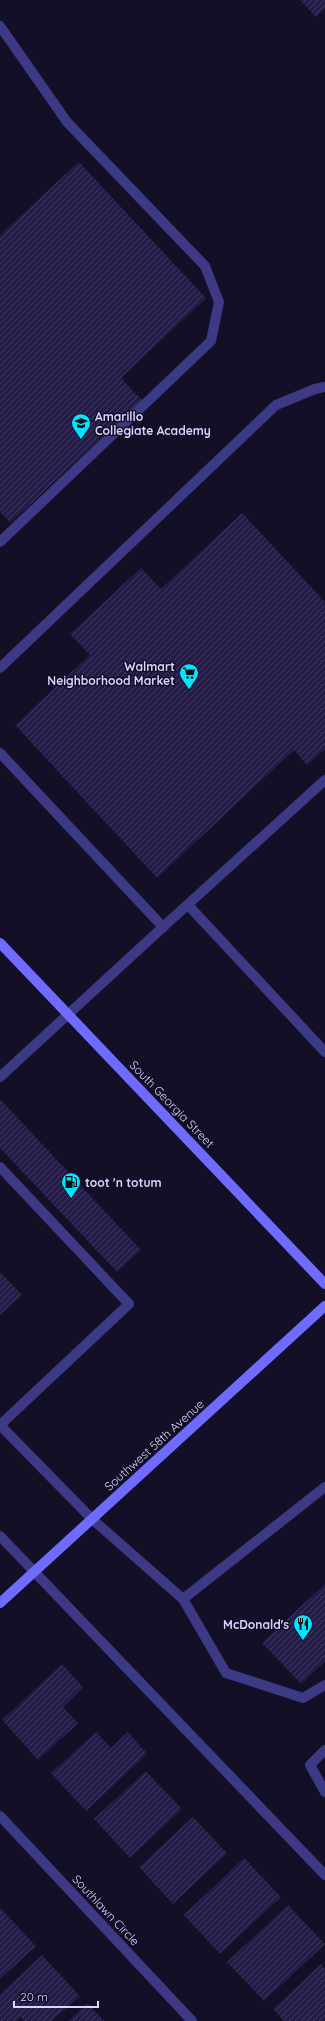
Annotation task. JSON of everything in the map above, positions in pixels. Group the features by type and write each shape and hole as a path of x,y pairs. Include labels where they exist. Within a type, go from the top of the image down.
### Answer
{"main road":[{"name":"South Georgia Street","path":"0,943 325,1284"},
{"name":"Southwest 58th Avenue","path":"0,1603 325,1306"}],"street":[{"path":"0,26 67,122 205,266 219,302 211,341 0,542"},
{"path":"0,668 276,405 315,389 325,387"},
{"path":"0,753 163,927"},
{"path":"0,1077 325,780"},
{"path":"188,905 325,1052"},
{"path":"0,1167 129,1304 0,1425 92,1519 183,1599 226,1673 303,1698 325,1686"},
{"path":"183,1599 325,1487"},
{"path":"0,1536 325,1875"},
{"path":"325,1750 310,1765 325,1792"},
{"name":"Southlawn Circle","path":"0,1816 192,2021"}],"building":[{"path":"300,0 325,0 325,9 316,17"},
{"name":"Amarillo Collegiate Academy","path":"79,162 206,298 121,378 142,400 10,523 0,512 0,235"},
{"name":"Walmart Neighborhood Market","path":"242,513 325,602 325,749 307,765 294,750 157,878 15,725 90,655 70,634 141,568 161,589"},
{"name":"toot 'n totum","path":"0,1099 141,1250 117,1272 0,1148"},
{"path":"0,1272 22,1295 0,1315"},
{"path":"325,1584 325,1661 301,1684 262,1643"},
{"path":"62,1664 83,1687 63,1707 78,1723 38,1760 2,1720"},
{"path":"96,1732 111,1748 128,1732 147,1754 86,1811 51,1773"},
{"path":"146,1771 182,1809 130,1858 94,1819"},
{"path":"193,1817 227,1853 173,1904 139,1867"},
{"path":"244,1858 281,1897 220,1954 184,1915"},
{"path":"288,1905 325,1944 264,2001 227,1962"},
{"path":"0,1908 36,1946 0,1979"},
{"path":"42,1955 80,1996 52,2021 24,2021 21,2017 17,2021 0,2021 0,1994"},
{"path":"321,1964 325,1969 325,2021 284,2021 273,2009"},
{"path":"87,2003 104,2021 68,2021"}],"place":[{"name":"Amarillo Collegiate Academy","path":"81,440"},
{"name":"Walmart Neighborhood Market","path":"189,690"},
{"name":"toot 'n totum","path":"71,1199"},
{"name":"McDonald's","path":"303,1641"}]}
